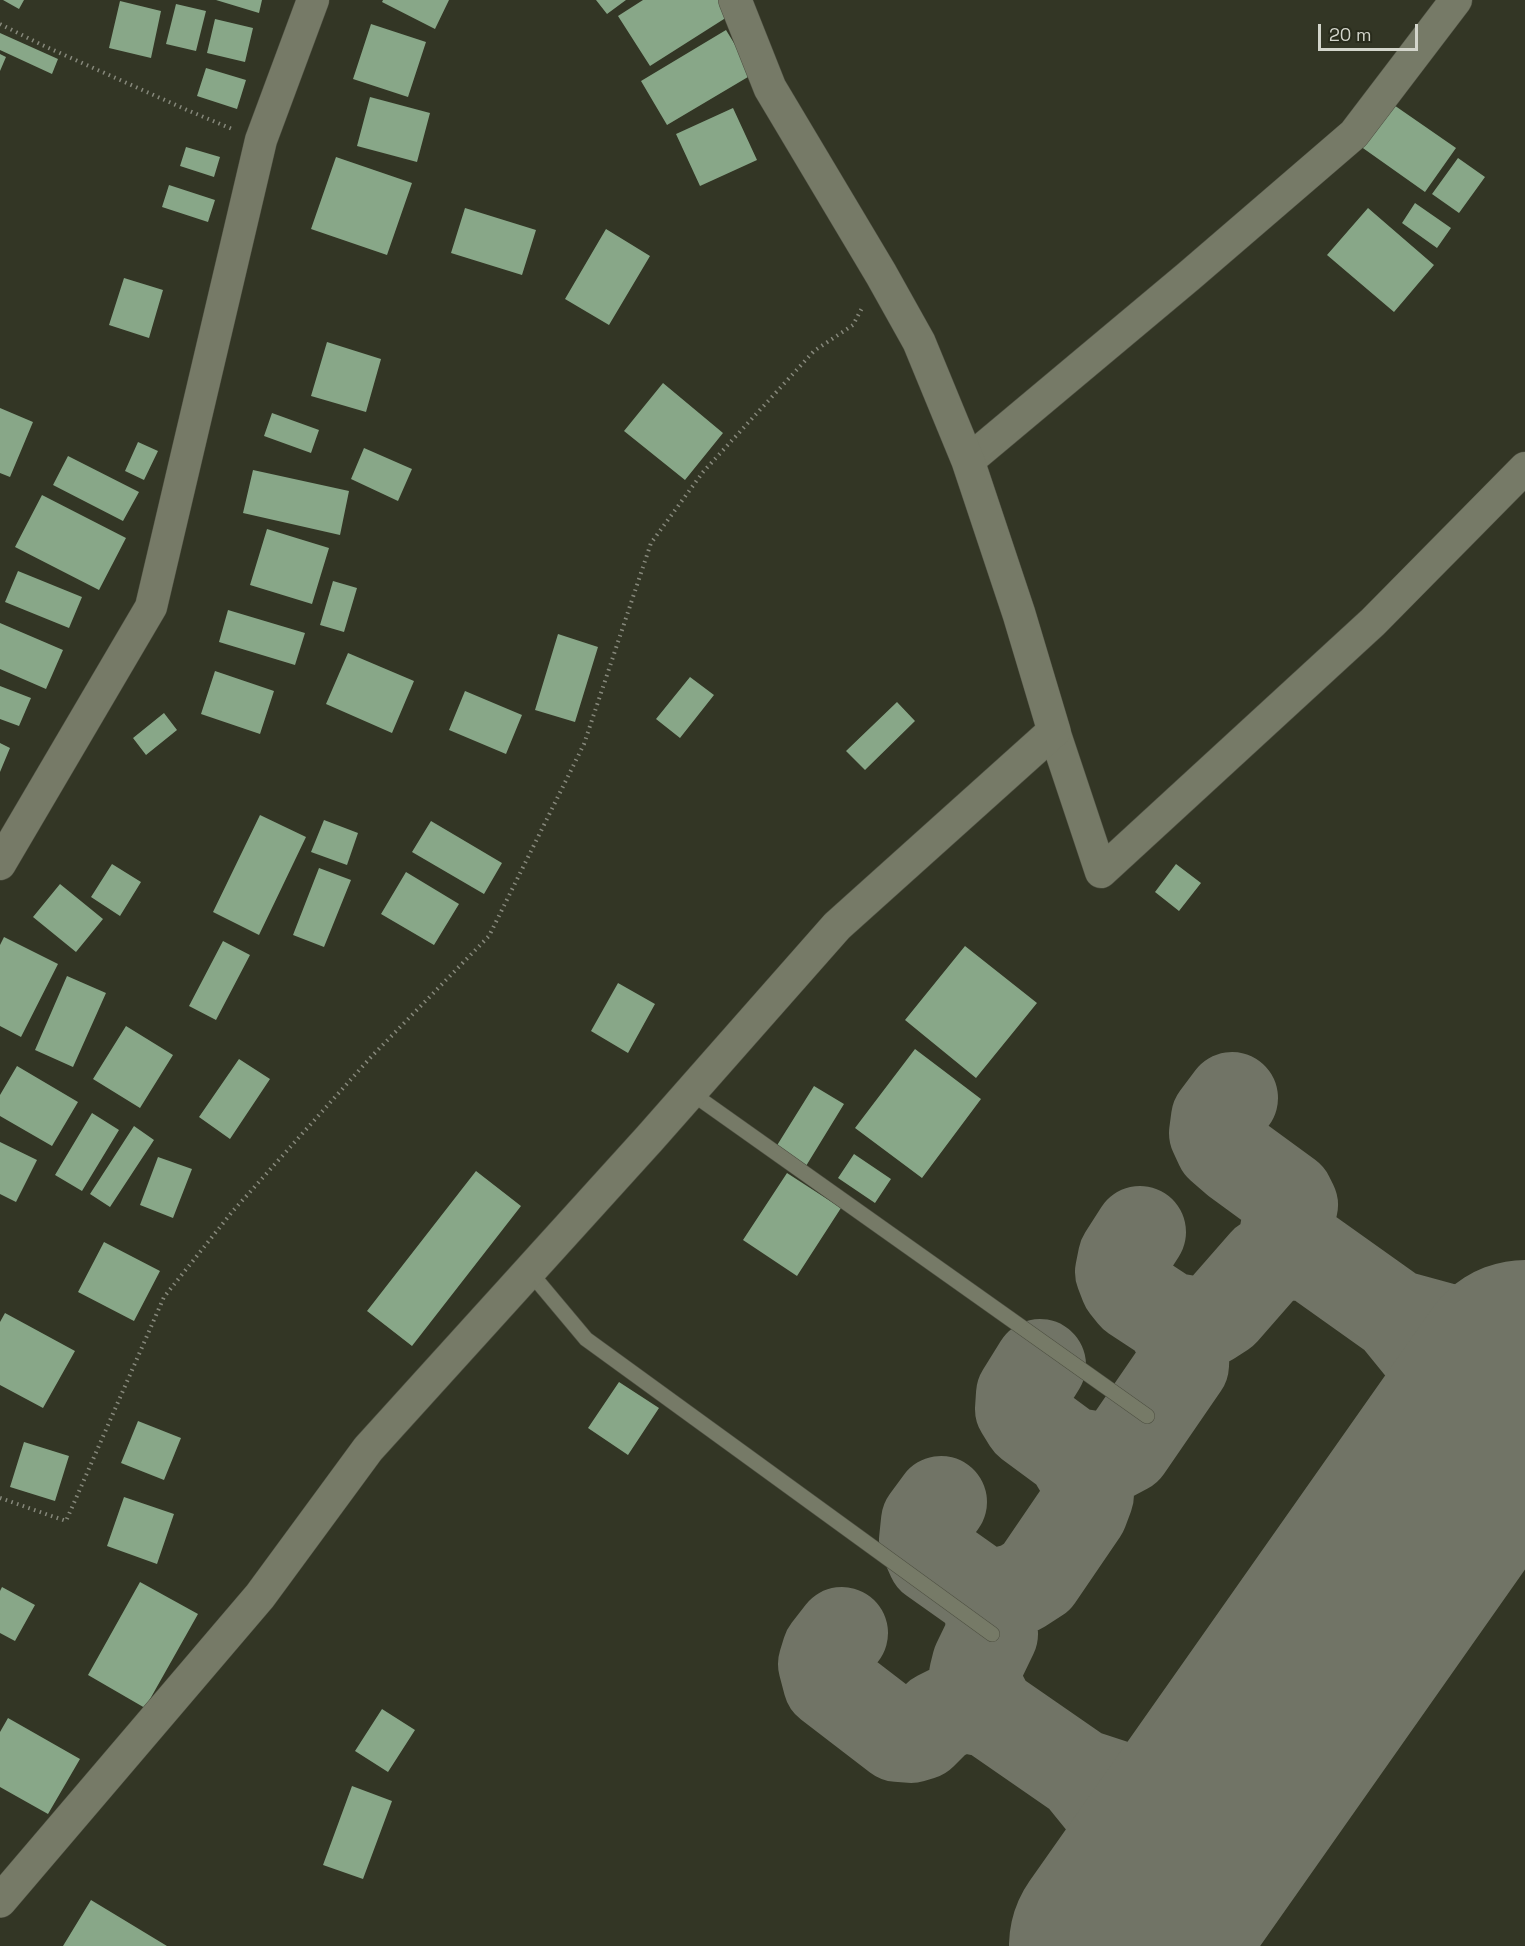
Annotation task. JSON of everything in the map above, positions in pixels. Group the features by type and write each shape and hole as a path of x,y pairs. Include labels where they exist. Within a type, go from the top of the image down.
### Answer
{"street":[{"path":"0,864 151,606 261,140 313,0"},
{"path":"735,0 770,88 919,342 968,461 1053,731 1101,872 1373,622 1525,468"},
{"path":"968,461 1354,134 1456,0"},
{"path":"0,1901 260,1596 368,1449 837,926 1053,731"}],"lane":[{"path":"690,1092 1148,1416"},
{"path":"529,1271 586,1340 992,1634"}],"path":[{"path":"0,24 187,110 261,140"},
{"path":"0,1498 66,1521 164,1297 232,1212 371,1057 489,936 584,744 651,543 703,472 814,351 853,325 881,274"}],"building":[{"path":"3,0 24,0 19,9"},
{"path":"216,0 262,0 259,13"},
{"path":"383,0 449,0 435,29 382,2"},
{"path":"596,0 626,0 607,14"},
{"path":"643,0 727,0 735,12 650,66 618,16"},
{"path":"120,1 161,11 151,58 109,48"},
{"path":"176,4 206,11 196,51 166,44"},
{"path":"215,19 253,28 245,62 207,53"},
{"path":"371,24 426,42 408,97 353,79"},
{"path":"726,30 753,74 667,125 641,81"},
{"path":"0,33 58,59 52,74 0,50"},
{"path":"0,54 6,57 0,71"},
{"path":"206,68 246,80 237,109 197,96"},
{"path":"370,97 430,113 417,162 357,146"},
{"path":"1391,103 1456,148 1425,192 1360,146"},
{"path":"733,108 757,160 700,186 676,134"},
{"path":"186,147 220,157 214,177 180,166"},
{"path":"336,157 412,183 387,255 311,229"},
{"path":"1458,158 1485,177 1459,213 1432,194"},
{"path":"169,185 215,200 208,222 162,207"},
{"path":"1415,203 1451,228 1437,248 1402,223"},
{"path":"465,208 536,230 522,275 451,253"},
{"path":"1368,208 1434,265 1394,312 1327,255"},
{"path":"606,229 650,256 609,325 565,299"},
{"path":"124,278 163,290 149,338 109,325"},
{"path":"327,342 381,359 366,412 311,396"},
{"path":"663,383 723,433 685,480 624,431"},
{"path":"0,408 33,422 10,477 0,473"},
{"path":"272,413 319,430 311,453 264,436"},
{"path":"138,442 158,451 144,480 125,471"},
{"path":"364,448 412,469 398,501 351,479"},
{"path":"68,456 139,492 123,521 53,485"},
{"path":"253,470 349,491 340,535 243,513"},
{"path":"42,495 126,538 99,590 15,547"},
{"path":"267,529 329,548 312,604 250,585"},
{"path":"18,571 82,597 69,628 5,602"},
{"path":"333,581 357,588 344,632 320,625"},
{"path":"228,610 305,633 295,665 219,642"},
{"path":"0,623 63,650 46,689 0,669"},
{"path":"558,634 598,647 575,722 535,710"},
{"path":"348,653 414,681 392,733 326,704"},
{"path":"215,671 274,691 260,734 201,714"},
{"path":"690,677 714,695 680,738 656,719"},
{"path":"0,686 31,698 19,726 0,719"},
{"path":"465,691 522,715 506,754 449,730"},
{"path":"897,702 915,721 865,770 846,751"},
{"path":"164,713 177,730 146,755 133,738"},
{"path":"0,743 10,748 0,772"},
{"path":"260,815 306,837 259,935 213,912"},
{"path":"324,820 358,833 347,865 311,852"},
{"path":"431,821 502,863 484,894 412,852"},
{"path":"112,864 141,882 120,916 91,897"},
{"path":"1176,864 1201,883 1179,911 1155,892"},
{"path":"319,868 351,880 324,947 293,935"},
{"path":"406,872 459,904 434,945 381,914"},
{"path":"60,884 103,919 76,952 33,917"},
{"path":"4,937 58,964 21,1037 0,1026 0,945"},
{"path":"223,941 250,955 216,1020 189,1006"},
{"path":"965,946 1037,1003 976,1078 905,1020"},
{"path":"67,976 106,993 73,1067 35,1050"},
{"path":"618,983 655,1004 628,1053 591,1031"},
{"path":"126,1026 173,1055 140,1108 93,1079"},
{"path":"915,1049 981,1099 922,1178 855,1128"},
{"path":"239,1059 270,1079 230,1139 199,1117"},
{"path":"17,1066 78,1102 52,1146 0,1116 0,1095"},
{"path":"814,1086 844,1104 806,1166 776,1147"},
{"path":"92,1113 119,1130 82,1191 55,1175"},
{"path":"134,1126 154,1140 110,1207 90,1194"},
{"path":"0,1142 37,1160 16,1202 0,1194"},
{"path":"854,1154 891,1179 875,1203 838,1178"},
{"path":"158,1157 192,1169 173,1218 140,1205"},
{"path":"476,1171 521,1206 412,1346 367,1311"},
{"path":"787,1173 841,1208 797,1276 743,1240"},
{"path":"104,1242 160,1271 134,1321 78,1292"},
{"path":"5,1313 75,1351 43,1408 0,1385 0,1322"},
{"path":"619,1382 659,1408 628,1455 588,1428"},
{"path":"138,1421 181,1438 164,1480 121,1463"},
{"path":"24,1442 69,1456 55,1501 10,1487"},
{"path":"124,1497 174,1514 157,1564 107,1546"},
{"path":"140,1582 198,1614 145,1708 88,1675"},
{"path":"2,1587 35,1605 15,1641 0,1633 0,1591"},
{"path":"382,1709 415,1730 388,1772 355,1751"},
{"path":"8,1718 80,1759 48,1814 0,1787 0,1732"},
{"path":"352,1786 392,1801 363,1879 323,1865"},
{"path":"91,1900 167,1946 63,1946"}],"taxiway":[{"path":"1232,1098 1217,1118 1215,1133 1221,1146 1288,1197 1292,1205 1286,1230 1292,1242 1396,1316 1431,1359 1449,1409 1450,1450 1431,1506"},
{"path":"1071,1453 1095,1457 1111,1456 1126,1448 1183,1365 1184,1344 1169,1318 1134,1295 1126,1285 1121,1272 1124,1257 1140,1232"},
{"path":"1169,1318 1193,1322 1209,1320 1223,1311 1265,1263 1280,1254 1309,1255"},
{"path":"1396,1316 1451,1331 1488,1330 1525,1319"},
{"path":"981,1592 1002,1593 1020,1588 1037,1577 1082,1511 1088,1495 1086,1478 1071,1453 1029,1422 1021,1409 1022,1394 1040,1365"},
{"path":"941,1502 927,1521 925,1540 933,1558 981,1592 990,1604 992,1634 978,1663 975,1675 978,1689 990,1712 1081,1775 1111,1812 1128,1854 1128,1904 1117,1946"},
{"path":"842,1633 828,1651 824,1664 829,1683 898,1736 911,1737 921,1734 938,1717 952,1710 966,1707 990,1712"},
{"path":"1081,1775 1139,1794 1184,1792 1231,1774 1259,1751"}],"runway":[{"path":"1122,1946 1525,1373"}]}
